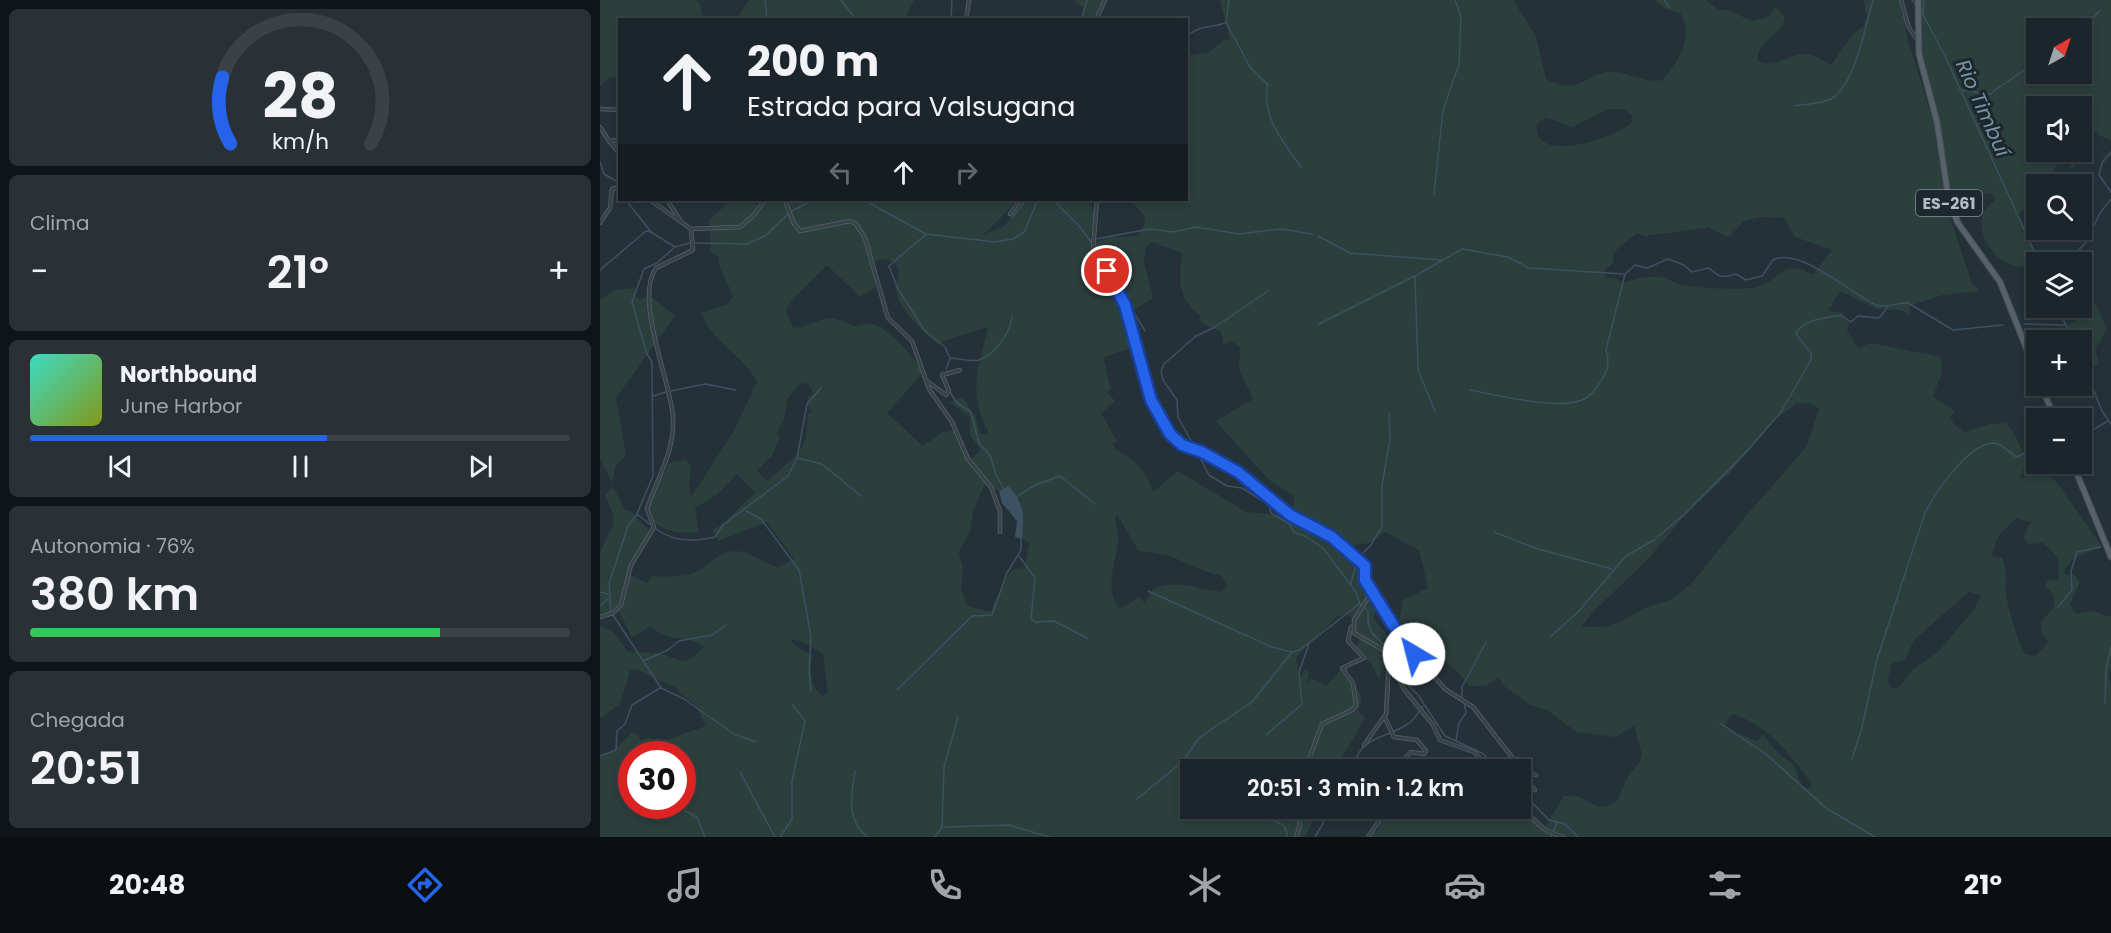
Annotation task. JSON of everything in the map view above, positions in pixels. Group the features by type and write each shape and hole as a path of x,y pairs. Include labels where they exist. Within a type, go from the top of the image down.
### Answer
{"main road":[{"name":"ES-261","path":"1918,1 1921,66 1937,122 1949,202 1958,223 2000,282 2026,347"},
{"path":"2077,474 2111,557"}],"street":[{"path":"966,18 969,0"},
{"path":"1097,18 1105,0"},
{"path":"1901,0 1909,28 1918,40"},
{"path":"600,109 618,110"},
{"path":"600,127 618,152"},
{"path":"609,141 618,140"},
{"path":"600,223 610,208 612,189 618,188"},
{"path":"651,201 691,229 740,227 753,216 764,201"},
{"path":"668,201 681,222"},
{"path":"785,201 798,231 849,221 856,224 870,253 886,315 912,340 932,395 952,422 968,459 991,487 1000,511 1000,532"},
{"path":"1010,214 1019,201"},
{"path":"1097,201 1093,248 1125,305 1143,374 1163,424 1182,445 1202,452 1238,472 1290,515 1342,544 1365,565 1368,598 1352,623 1348,640 1364,659 1342,668 1353,683 1356,705 1352,710 1322,724 1309,759"},
{"path":"600,617 614,613 621,604 631,565 654,527 648,509 667,464 673,419 649,291 656,268 693,250 691,229"},
{"path":"925,380 946,395 949,391 943,373 960,370"},
{"path":"1365,580 1414,654 1445,689 1473,707 1522,770 1536,775"},
{"path":"1352,623 1356,634 1380,646 1408,696 1433,725 1440,740 1474,752 1481,759"},
{"path":"1364,745 1385,718 1389,702 1389,660"},
{"path":"1385,718 1394,737 1417,740 1426,750 1425,754 1411,752 1404,759"},
{"path":"1531,786 1535,790"},
{"path":"1531,818 1547,831 1563,837"},
{"path":"1296,837 1300,825 1299,819"},
{"path":"1368,837 1379,819"}],"green space":[{"path":"600,0 695,0 699,2 704,18 618,18 618,78 610,77 600,86"},
{"path":"749,0 914,0 905,18 737,18"},
{"path":"1076,0 1106,0 1098,18 1080,18 1084,8 1075,3"},
{"path":"1220,0 1513,0 1536,36 1546,79 1567,86 1599,74 1614,72 1656,81 1663,80 1679,57 1686,31 1680,13 1665,9 1655,0 1706,0 1718,10 1727,10 1752,21 1769,17 1775,7 1785,17 1783,24 1764,44 1758,54 1758,61 1770,63 1809,54 1831,65 1853,34 1863,27 1867,15 1863,0 1901,0 1901,14 1904,16 1907,38 1933,120 1946,206 1972,283 1980,291 1943,295 1909,306 1910,314 1899,310 1877,309 1840,291 1828,311 1841,312 1849,322 1847,331 1858,348 1870,343 1941,357 1942,371 1933,397 1955,411 1950,417 1954,424 1965,432 1991,424 2006,423 2026,454 2021,479 2032,474 2044,474 2055,480 2102,547 2074,558 2064,570 2066,575 2074,574 2080,582 2070,604 2076,614 2092,611 2111,617 2111,670 2108,674 2111,684 2111,837 1367,837 1379,829 1380,819 1531,819 1531,814 1538,819 1544,829 1564,796 1578,796 1601,807 1617,801 1628,776 1640,761 1642,754 1634,726 1615,737 1576,732 1547,710 1530,705 1505,687 1499,678 1485,686 1469,686 1458,672 1435,654 1434,656 1426,652 1406,635 1399,622 1403,600 1428,588 1419,550 1385,532 1369,543 1347,546 1366,567 1369,584 1383,602 1384,610 1374,613 1374,619 1393,643 1385,654 1387,662 1378,678 1372,665 1355,649 1361,639 1356,633 1352,618 1346,615 1337,616 1296,657 1299,678 1306,669 1310,672 1306,684 1311,678 1326,686 1341,670 1359,691 1361,703 1358,711 1365,718 1341,759 1180,759 1180,819 1313,819 1305,837 600,837 600,754 613,751 618,746 618,819 696,819 696,741 663,741 706,726 695,704 679,693 677,688 635,669 630,671 620,704 600,718 600,625 614,633 627,651 661,654 684,661 696,655 704,647 698,643 663,635 651,626 632,637 619,611 609,617 600,618 600,556 613,522 605,496 613,487 626,511 630,511 649,530 633,562 630,575 647,583 652,576 668,577 694,573 728,552 746,553 779,567 794,559 767,522 718,541 712,529 719,527 755,493 737,474 716,495 695,508 699,532 676,532 661,527 646,509 669,463 685,460 691,465 689,492 692,496 735,429 757,381 743,363 712,332 701,313 728,304 733,296 718,263 719,257 711,252 709,220 730,201 750,201 761,207 764,201 1012,201 1012,206 983,235 1005,226 1021,201 1087,201 1096,212 1090,237 1091,244 1109,237 1138,236 1144,225 1145,217 1132,201 1188,201 1188,55 1208,53 1225,39 1230,40","holes":["1608,109 1625,109 1633,117 1631,123 1623,129 1594,141 1577,145 1548,144 1539,137 1537,124 1546,117 1572,127","1761,217 1784,218 1795,237 1832,250 1813,275 1793,268 1780,273 1761,286 1752,288 1694,287 1656,277 1620,283 1618,279 1606,277 1603,272 1613,263 1614,252 1637,233 1645,236 1706,228 1706,226 1725,236 1730,236 1744,221","1152,242 1182,253 1180,280 1187,302 1200,315 1201,322 1221,332 1223,345 1231,341 1240,348 1239,369 1253,399 1216,421 1269,480 1294,496 1294,518 1246,512 1178,471 1153,492 1143,471 1114,448 1113,443 1117,441 1101,413 1115,401 1107,392 1111,389 1103,357 1136,347 1127,306 1136,309 1153,298 1144,261 1146,246","882,259 889,260 897,266 899,270 896,291 898,298 918,326 937,343 988,327 978,369 976,392 982,418 989,434 980,434 976,418 962,397 950,402 970,417 970,435 981,450 967,462 955,430 943,432 923,446 887,413 922,373 909,353 888,333 872,324 853,326 827,318 793,328 786,310 793,299 827,265 860,297 876,287 872,262","800,383 809,384 813,394 808,397 807,403 812,411 808,414 806,437 799,453 767,481 757,470 772,456 780,437 777,433 784,419 788,398","1810,403 1819,409 1807,446 1745,517 1692,583 1671,600 1645,608 1620,622 1603,627 1581,627 1593,612 1649,558 1690,509 1730,473 1775,420 1796,404","985,483 999,491 1004,487 1020,498 1022,539 1030,543 1024,568 1012,570 991,612 967,606 961,590 963,568 959,553 970,532 973,512","1118,516 1138,550 1170,556 1215,575 1220,574 1228,585 1221,592 1168,585 1151,591 1145,604 1140,597 1120,609 1112,593 1111,584 1118,541 1115,517","2016,518 2031,522 2023,538 2029,544 2043,543 2058,557 2059,580 2048,580 2045,586 2054,596 2054,607 2041,622 2042,634 2048,642 2035,656 2026,654 2017,635 2006,595 2006,572 2002,558 1991,556 1999,535","1969,592 1981,595 1975,608 1939,651 1912,670 1899,687 1893,689 1888,679 1891,664 1905,660 1914,640","790,639 803,642 823,654 828,693 823,696 813,684 812,656 797,647","1732,714 1757,725 1787,752 1812,783 1811,787 1807,789 1802,787 1794,765 1777,752 1763,735 1756,741 1724,727"]},
{"path":"1919,0 2111,0 2111,140 2100,136 2092,128 2092,96 2026,96 2026,162 2059,162 2051,174 2026,174 2026,206 2018,216 2026,233 2026,240 2029,240 2035,252 2026,252 2026,266 2007,263 1989,247 1981,225 1985,209 1995,199 1992,193 1971,195 1951,206 1943,148 1921,55"},
{"path":"2067,162 2076,162 2072,168"},
{"path":"635,288 636,296 640,300 649,295 675,316 616,398 626,455 616,465 612,483 600,458 600,300 616,290"},
{"path":"2096,304 2107,330 2095,349 2099,364 2092,368 2092,330 2063,330 2078,318 2092,318 2092,307"},
{"path":"632,733 636,733 641,740 650,737 651,741 624,741"}],"water":[{"path":"1008,486 1018,498 1022,510 1022,539 1015,537 1017,521 1002,503 999,491"}],"waterway":[{"path":"765,0 767,18"},
{"path":"841,0 854,18"},
{"path":"951,18 952,0"},
{"path":"1082,18 1087,0"},
{"path":"1229,0 1226,22 1250,67 1268,85 1266,96 1271,118 1281,139 1301,167"},
{"path":"1434,194 1443,110 1459,64 1461,16 1455,0"},
{"path":"1664,0 1669,7"},
{"path":"1794,106 1827,101 1847,82 1863,39 1873,0"},
{"name":"Rio Timbuí","path":"1912,0 1916,5"},
{"path":"1923,14 1924,0"},
{"name":"Rio Timbuí","path":"1921,11 1945,56 2034,252"},
{"path":"2092,20 2099,11"},
{"path":"1188,36 1199,29 1225,23"},
{"path":"1960,90 1990,94 2026,69"},
{"path":"2111,152 2102,163 2099,175 2111,192"},
{"path":"600,162 604,174 618,182"},
{"path":"2077,252 2086,242 2100,213 2111,199"},
{"path":"627,201 651,232 675,247 690,243"},
{"path":"792,211 811,201"},
{"path":"866,201 926,234 995,242 1013,239 1024,232 1038,201"},
{"path":"1012,218 1025,201"},
{"path":"1054,201 1080,227 1092,243"},
{"path":"696,243 747,244 765,236 787,215"},
{"path":"1090,240 1150,229 1173,232 1196,227 1239,234 1281,229 1312,234"},
{"path":"600,270 646,231 651,232"},
{"path":"925,235 889,266 898,289 925,331 945,347 950,358"},
{"path":"1318,236 1350,253 1441,260"},
{"path":"611,612 609,584 628,526 637,514 653,476 652,362 647,354 632,302 644,269 657,263 675,247"},
{"path":"1094,247 1145,331"},
{"path":"1319,324 1415,276 1462,249 1508,257 1529,268 1624,274"},
{"path":"1470,390 1546,403 1576,402 1586,398 1598,386 1607,370 1606,350 1625,274 1635,265 1647,268 1668,259 1684,265 1692,272 1709,268 1721,276 1736,274 1746,280 1762,276 1773,260 1784,257 1811,265 1876,305 1908,303 1953,330 2003,325"},
{"path":"1415,277 1418,370 1435,411"},
{"path":"1195,448 1178,417 1177,400 1163,380 1161,371 1164,364 1196,336 1215,327 1268,291"},
{"path":"1550,637 1578,612 1626,556 1654,540 1685,514 1748,450 1781,412 1811,360 1811,353 1796,334 1799,329 1809,322 1841,315 1851,322 1858,316 1879,318 1888,307"},
{"path":"951,358 972,361 991,354 1009,329 1012,316"},
{"name":"Rio Timbuí","path":"2063,318 2068,330"},
{"path":"2024,324 2066,325"},
{"path":"946,369 950,359"},
{"path":"944,375 949,388"},
{"path":"671,391 705,384 736,390"},
{"name":"Rio Timbuí","path":"2092,386 2102,411 2111,424"},
{"path":"656,529 684,540 715,537 723,525 788,476 797,458 807,404 821,388"},
{"path":"653,396 666,392"},
{"path":"950,392 957,403 971,412 979,443 990,455 996,475 1004,489"},
{"path":"1351,583 1358,558 1370,546 1382,527 1382,486 1390,439 1389,414"},
{"path":"2092,430 2108,421"},
{"path":"1852,759 1862,727 1877,659 1925,513 1930,504 1953,471 1983,445 1997,443 2017,457 2026,452"},
{"path":"1197,452 1209,475 1227,486 1242,488 1269,505 1271,513 1289,524 1294,532 1305,536 1323,548 1356,592 1360,604 1368,611 1368,623 1372,633 1389,650 1402,679 1418,695 1445,736 1482,753 1488,759"},
{"path":"797,458 822,464 861,496"},
{"path":"1016,497 1035,485 1060,476 1095,504"},
{"path":"746,511 761,519 799,570 811,637 809,671 811,691"},
{"path":"638,515 651,525"},
{"path":"1494,532 1535,548 1612,569"},
{"path":"898,689 972,616 992,615 1007,573 1021,550 1021,537"},
{"path":"2058,607 2072,590 2071,571 2077,552 2100,547"},
{"path":"1019,556 1035,578 1031,619 1036,622 1054,621 1087,638"},
{"path":"1148,591 1272,647 1291,652"},
{"path":"600,592 608,594"},
{"path":"600,606 608,599"},
{"path":"1137,799 1182,762 1200,737 1252,702 1292,652 1300,650 1359,604"},
{"path":"613,615 661,688 684,699 734,734 756,742"},
{"path":"643,661 668,650 679,641 712,635 726,625"},
{"path":"1462,698 1462,687 1486,642"},
{"path":"1266,735 1302,704 1299,672 1309,644"},
{"path":"2105,703 2106,670 2111,647"},
{"path":"600,756 616,750 617,731 625,724 632,705 660,688"},
{"path":"1456,740 1459,723 1466,713 1464,702"},
{"path":"780,837 792,819 792,781 805,721 792,704"},
{"path":"1356,759 1367,744 1408,724 1423,706"},
{"path":"935,837 942,827 944,767 958,717"},
{"path":"1720,723 1767,755 1826,808 1875,837"},
{"path":"855,771 852,789 853,816 856,824 868,837"},
{"path":"740,772 775,837"},
{"path":"1531,801 1549,820 1565,824 1578,837"},
{"path":"696,816 705,837"},
{"path":"1315,837 1326,819"},
{"path":"1248,820 1267,820 1279,823 1286,831 1287,837"},
{"path":"1551,837 1557,823"},
{"path":"944,827 1009,825 1049,837"}],"route":[{"path":"1107,271 1120,293 1135,334 1151,400 1170,434 1182,445 1202,452 1238,472 1262,489 1290,515 1332,537 1358,558 1365,566 1365,580 1414,654"}]}
